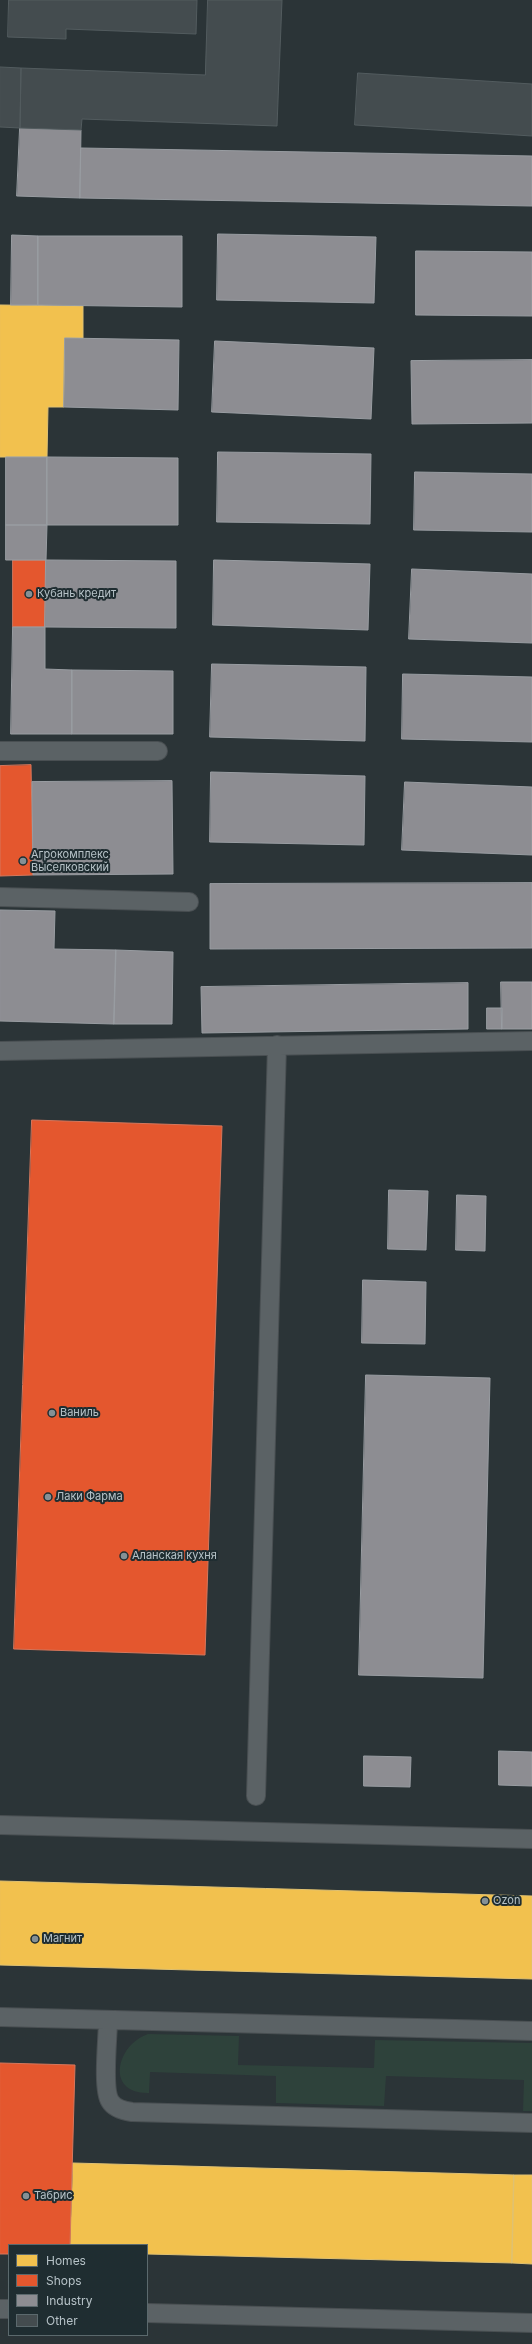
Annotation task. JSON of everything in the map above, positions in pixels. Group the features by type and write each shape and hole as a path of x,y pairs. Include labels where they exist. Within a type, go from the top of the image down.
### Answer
{"lane":[{"path":"0,751 158,751"},
{"path":"0,897 189,902"},
{"path":"0,1051 532,1041"},
{"path":"256,1796 277,1045"},
{"path":"0,1825 532,1839"},
{"path":"0,2017 532,2031"},
{"path":"108,2020 106,2089 110,2102 121,2110 132,2112 532,2123"},
{"path":"148,2313 532,2323"}],"green space":[{"path":"148,2034 239,2036 238,2065 374,2068 375,2040 532,2043 532,2111 523,2111 524,2080 386,2076 384,2106 276,2103 276,2076 150,2072 149,2093 135,2091 126,2086 121,2078 120,2068 128,2048 137,2040"}],"building: Homes":[{"path":"0,305 83,306 83,338 65,338 64,407 48,407 47,457 0,457"},
{"path":"0,1881 532,1896 532,1979 0,1965"},
{"path":"73,2163 514,2175 512,2263 148,2254 148,2244 70,2244"},
{"path":"514,2175 532,2175 532,2264 512,2263"}],"building: Shops":[{"name":"Кубань кредит","path":"13,560 46,560 45,627 13,627"},
{"path":"31,765 33,875 0,876 0,766"},
{"path":"32,1120 222,1126 205,1655 14,1649"},
{"path":"0,2063 75,2065 70,2244 8,2244 8,2254 0,2254"}],"building: Industry":[{"path":"20,128 81,130 80,198 17,196"},
{"path":"81,148 532,156 532,206 80,198"},
{"path":"218,234 376,237 374,303 217,300"},
{"path":"12,235 38,236 38,305 11,305"},
{"path":"38,236 182,236 182,307 38,305"},
{"path":"416,251 532,252 532,316 416,315"},
{"path":"65,338 179,340 178,410 64,407"},
{"path":"215,341 374,348 371,419 212,412"},
{"path":"532,360 532,423 412,424 411,361"},
{"path":"218,452 371,454 370,524 217,522"},
{"path":"6,457 47,457 47,525 6,525"},
{"path":"47,457 178,458 178,525 47,525"},
{"path":"415,472 532,474 532,532 414,530"},
{"path":"6,525 47,525 46,560 6,560"},
{"path":"46,560 176,561 176,628 45,627"},
{"path":"214,560 370,564 368,630 213,625"},
{"path":"412,569 532,574 532,643 409,639"},
{"path":"13,627 45,627 45,669 72,670 72,734 11,734"},
{"path":"212,664 366,667 365,741 210,737"},
{"path":"72,670 173,671 173,734 72,734"},
{"path":"403,674 532,677 532,742 402,739"},
{"path":"211,772 365,776 364,845 210,842"},
{"path":"172,781 173,874 33,875 32,782"},
{"path":"405,782 532,787 532,855 402,850"},
{"path":"532,883 532,948 210,949 210,884"},
{"path":"0,910 55,911 54,949 116,950 114,1024 0,1021"},
{"path":"116,950 173,952 172,1024 114,1024"},
{"path":"501,982 532,982 532,1029 502,1029"},
{"path":"468,983 468,1029 202,1033 201,987"},
{"path":"487,1008 502,1008 502,1029 487,1029"},
{"path":"389,1190 428,1191 426,1250 388,1249"},
{"path":"457,1195 486,1196 485,1251 456,1250"},
{"path":"363,1280 426,1282 425,1344 362,1343"},
{"path":"366,1375 490,1378 483,1678 359,1675"},
{"path":"499,1751 532,1752 532,1786 499,1785"},
{"path":"364,1756 411,1757 410,1787 364,1786"}],"building: Other":[{"path":"9,0 197,0 196,34 66,29 66,39 8,37"},
{"path":"208,0 282,0 277,126 82,119 81,130 20,128 21,68 205,75"},
{"path":"0,67 21,68 20,128 0,127"},
{"path":"358,73 532,84 532,136 355,125"}],"place":[{"name":"Кубань кредит","path":"29,594"},
{"name":"Агрокомплекс Выселковский","path":"23,861"},
{"name":"Ваниль","path":"52,1413"},
{"name":"Лаки Фарма","path":"48,1497"},
{"name":"Аланская кухня","path":"124,1556"},
{"name":"Ozon","path":"485,1901"},
{"name":"Магнит","path":"35,1939"},
{"name":"Табрис","path":"26,2196"}]}
